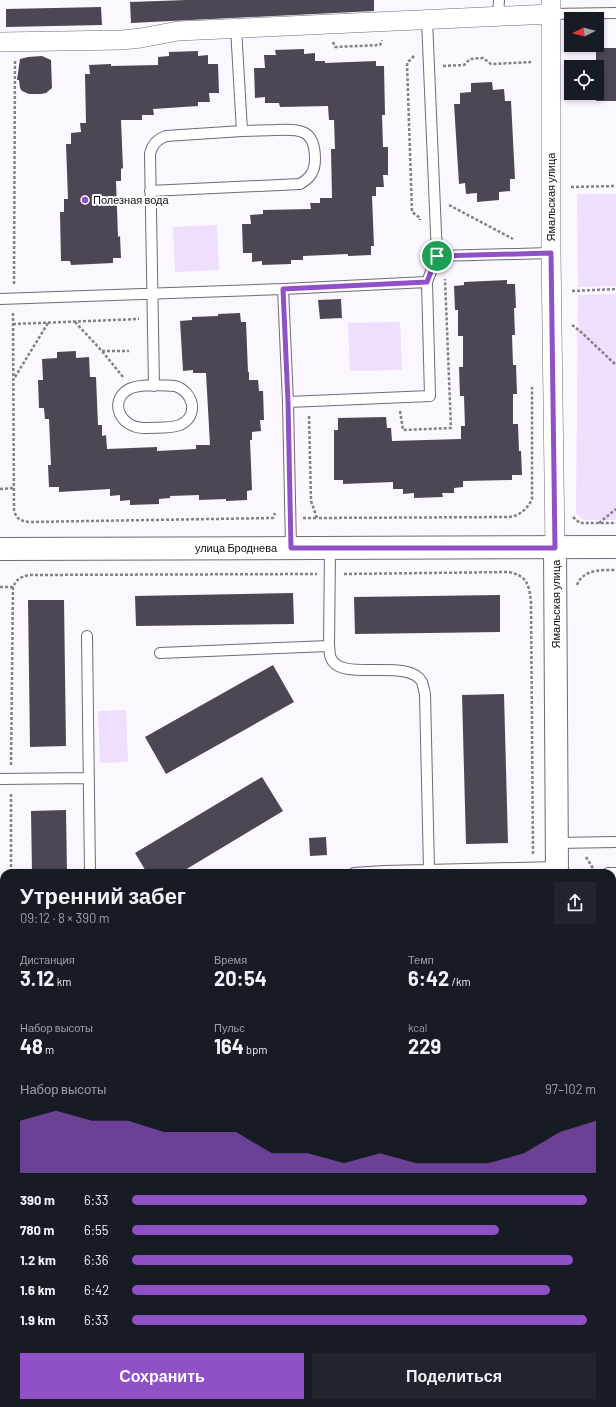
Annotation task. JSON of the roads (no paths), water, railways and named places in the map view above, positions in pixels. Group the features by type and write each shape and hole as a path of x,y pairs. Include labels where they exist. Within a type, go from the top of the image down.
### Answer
{"main road":[{"name":"улица Броднева","path":"0,549 616,547"},
{"name":"Ямальская улица","path":"555,548 567,843 557,869"}],"street":[{"path":"2,42 122,40 178,31 427,20 499,8 551,7"},
{"name":"Ямальская улица","path":"551,7 551,253 555,548"}],"lane":[{"path":"551,7 616,13"},
{"path":"288,402 430,396 427,282 437,256 427,20"},
{"path":"236,28 242,131"},
{"path":"150,192 300,184 309,179 314,170 316,160 314,148 310,138 304,132 294,129 166,136 160,138 154,143 150,154 150,192 154,386"},
{"path":"437,256 551,253"},
{"path":"0,299 283,289 427,282"},
{"path":"283,289 288,402 291,548"},
{"path":"154,386 175,386 182,388 187,392 192,401 192,405 191,412 186,421 173,427 138,428 125,422 121,417 119,406 120,400 124,394 132,388 154,386"},
{"path":"330,548 329,646 331,659 339,666 351,670 403,671 414,675 422,682 425,694 429,869"},
{"path":"88,636 90,869"},
{"path":"160,653 329,646"},
{"path":"0,779 89,778"},
{"path":"567,843 616,842"},
{"path":"493,869 533,867 549,869"}],"place":[{"name":"Полезная вода","path":"85,200"}]}
